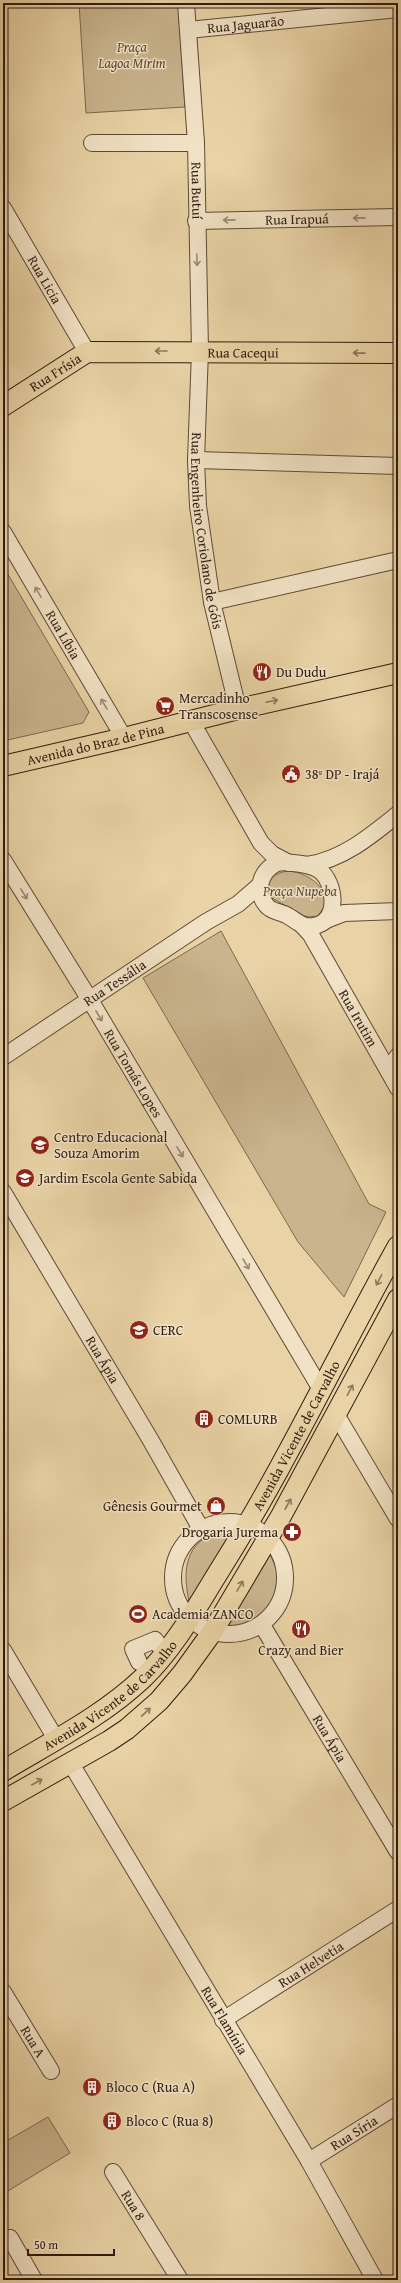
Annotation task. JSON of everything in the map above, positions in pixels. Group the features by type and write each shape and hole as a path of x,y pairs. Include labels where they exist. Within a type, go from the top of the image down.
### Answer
{"main road":[{"name":"Rua Cacequi","path":"87,352 200,351 398,353"},
{"name":"Rua Frísia","path":"3,406 87,352"},
{"name":"Avenida do Braz de Pina","path":"3,766 124,738 191,720 398,673"},
{"name":"Avenida Vicente de Carvalho","path":"3,1770 56,1739 114,1702 143,1678 165,1653 190,1617 247,1526 322,1391 398,1246"},
{"name":"Avenida Vicente de Carvalho","path":"3,1801 109,1741 142,1716 170,1690 213,1632 337,1416 398,1299"}],"street":[{"name":"Rua Butuí","path":"186,3 196,143 196,221 200,351"},
{"path":"397,3 398,13"},
{"name":"Rua Jaguarão","path":"188,30 398,9"},
{"path":"92,143 196,143"},
{"name":"Rua Licia","path":"3,208 87,352"},
{"name":"Rua Irapuá","path":"196,221 398,217"},
{"name":"Rua Engenheiro Coriolano de Góis","path":"200,351 196,460 198,506 212,602 238,709"},
{"path":"196,460 398,466"},
{"name":"Rua Líbia","path":"3,532 124,738"},
{"path":"212,602 398,560"},
{"path":"191,720 261,843 272,854 289,862 307,865 321,872 331,889 345,906 363,911"},
{"path":"307,865 328,861 341,855 398,814"},
{"path":"261,843 264,902 273,910 285,914 302,924 312,927 340,914 363,911 398,911"},
{"path":"318,948 317,934 331,910 331,869 341,855"},
{"name":"Rua Tomás Lopes","path":"3,860 90,1000 322,1391"},
{"path":"262,879 276,864 289,862"},
{"name":"Rua Tessália","path":"3,1058 206,922 228,911 248,897 262,879"},
{"name":"Rua Tessália","path":"228,911 250,908 273,910"},
{"name":"Rua Irutim","path":"302,924 311,935 398,1088"},
{"path":"388,1070 398,1056"},
{"name":"Rua Ápia","path":"3,1192 150,1439 201,1529"},
{"path":"337,1416 398,1519"},
{"path":"232,1522 247,1526 258,1530 268,1537 277,1548 284,1561 286,1590 277,1610 262,1625 247,1632 236,1634 213,1632 190,1617 181,1606 174,1592 172,1578 174,1563 180,1549 189,1538 201,1529 216,1523 232,1522"},
{"name":"Rua Ápia","path":"262,1625 398,1852"},
{"path":"139,1662 133,1649 155,1640 165,1653"},
{"path":"3,1650 56,1739"},
{"name":"Rua Flamínia","path":"70,1762 223,2020 309,2161 375,2280"},
{"name":"Rua Helvetia","path":"223,2020 398,1909"},
{"name":"Rua A","path":"3,1992 51,2071"},
{"name":"Rua Síria","path":"309,2161 398,2105"},
{"name":"Rua 8","path":"113,2172 180,2280"},
{"path":"10,2238 34,2280"}],"green space":[{"name":"Praça Lagoa Mirim","path":"79,3 178,3 185,107 86,113"},
{"path":"3,566 89,712 83,723 3,741"},
{"name":"Praça Nupeba","path":"288,871 305,875 319,886 323,892 325,900 323,908 317,916 304,916 270,897 269,887 274,876"},
{"path":"221,931 369,1204 386,1212 344,1297 298,1242 143,978"},
{"path":"219,1532 240,1532 190,1606 186,1571 191,1554 202,1540"},
{"path":"268,1550 278,1572 275,1596 264,1615 242,1626 220,1627"},
{"path":"48,2117 70,2153 3,2194 3,2143"}],"place":[{"name":"Du Dudu","path":"262,672"},
{"name":"Mercadinho Transcosense","path":"165,706"},
{"name":"38º DP - Irajá","path":"291,774"},
{"name":"Centro Educacional Souza Amorim","path":"40,1145"},
{"name":"Jardim Escola Gente Sabida","path":"25,1178"},
{"name":"CERC","path":"139,1330"},
{"name":"COMLURB","path":"204,1419"},
{"name":"Gênesis Gourmet","path":"216,1506"},
{"name":"Drogaria Jurema","path":"292,1532"},
{"name":"Academia ZANCO","path":"138,1614"},
{"name":"Crazy and Bier","path":"301,1629"},
{"name":"Bloco C (Rua A)","path":"92,2087"},
{"name":"Bloco C (Rua 8)","path":"112,2121"}]}
